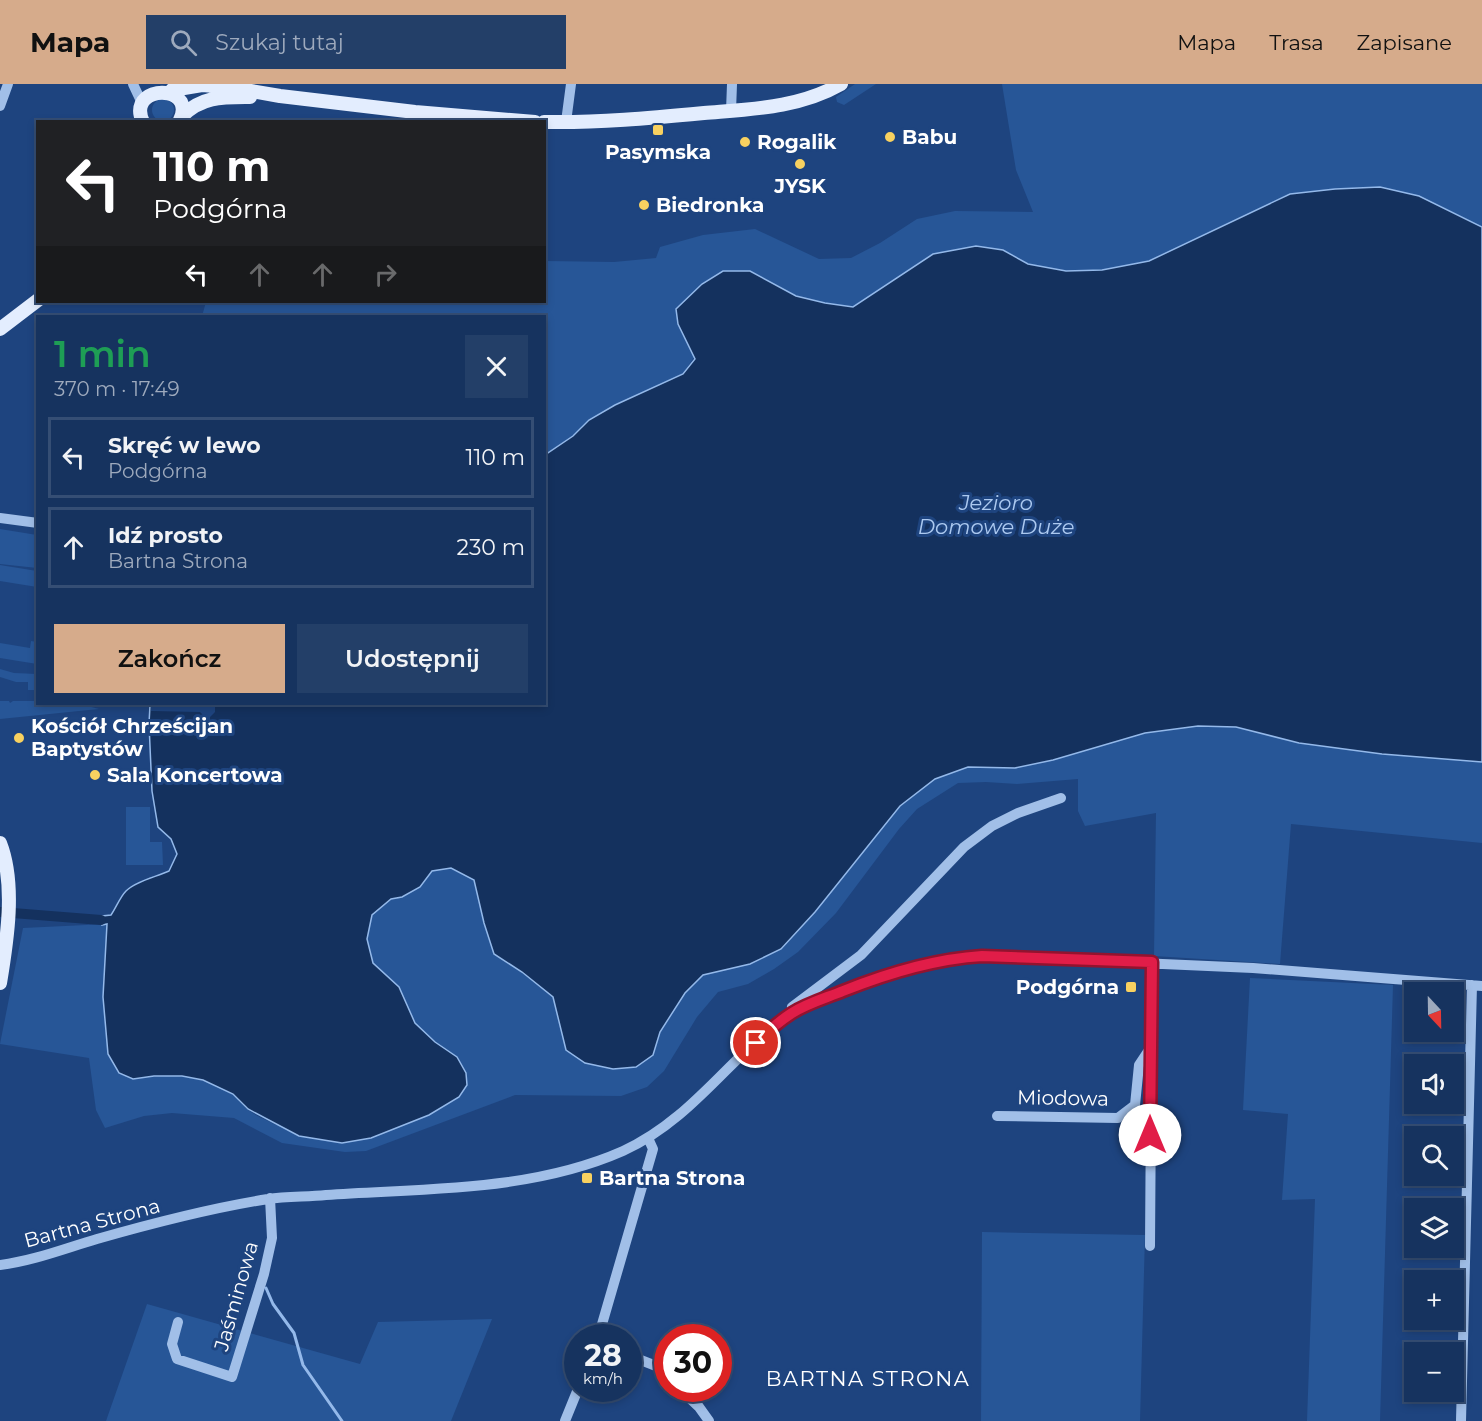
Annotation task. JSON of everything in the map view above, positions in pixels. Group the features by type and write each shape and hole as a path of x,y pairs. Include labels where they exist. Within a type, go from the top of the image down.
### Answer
{"main road":[{"path":"546,122 731,111 776,106 818,96 841,84"},
{"path":"142,120 141,101 144,96 161,88 202,85 280,90 443,115 509,120"},
{"path":"161,88 180,100 183,109 181,119"},
{"path":"181,119 196,104 205,100 280,90"},
{"path":"2,324 36,301"},
{"path":"0,843 10,903 0,983"}],"street":[{"path":"0,106 8,84"},
{"path":"133,84 141,101"},
{"path":"566,122 571,84"},
{"path":"731,111 732,84"},
{"path":"0,518 36,523"},
{"name":"Bartna Strona","path":"0,1264 9,1264 135,1228 270,1198 431,1190 538,1178 568,1171 623,1151 665,1127 773,1026 794,1012 792,1007 861,955 964,847 992,826 1018,813 1061,798"},
{"path":"794,1012 879,978 957,957 982,956 1253,968 1477,986 1461,1421"},
{"path":"1150,1246 1152,962"},
{"name":"Miodowa","path":"998,1116 1118,1118 1135,1105 1139,1065 1151,1046"},
{"path":"602,1324 653,1149 648,1138"},
{"name":"Jaśminowa","path":"178,1322 172,1344 177,1359 232,1377 264,1274 272,1238 270,1198"},
{"path":"565,1421 573,1402"},
{"path":"694,1402 709,1421"}],"shaded area":[{"path":"855,84 876,84 844,105 837,102 836,97"},
{"path":"1002,84 1482,84 1482,227 1419,196 1290,194 1149,261 1102,270 1066,271 1028,264 1003,250 933,254 853,307 796,296 750,271 683,374 615,405 589,420 573,436 546,454 546,315 202,315 206,303 546,303 546,261 614,262 656,258 660,247 703,235 755,229 819,259 851,258 880,243 917,219 955,211 1033,212 1016,170"},
{"path":"163,99 171,102 173,106 171,118 159,120 155,118 152,110 155,102"},
{"path":"0,529 36,535 36,568 0,564"},
{"path":"0,565 36,571 36,587 0,581"},
{"path":"31,641 36,642 36,664 0,658 0,643 30,648"},
{"path":"0,669 14,673 36,674 36,690 28,690 28,682 16,682 0,677"},
{"path":"0,701 10,703 36,701 36,705 84,705 99,709 0,719"},
{"path":"1198,726 1236,727 1299,743 1382,754 1482,762 1482,843 1291,824 1280,964 1154,956 1156,813 1085,826 1078,811 1078,779 1017,784 958,783 917,809 899,829 836,913 798,952 748,984 718,992 697,1017 664,1071 647,1087 621,1096 515,1095 366,1151 345,1152 282,1143 234,1118 172,1113 144,1116 105,1128 96,1110 89,1058 0,1044 23,928 107,924 103,997 133,1079 171,1076 208,1082 231,1093 248,1110 276,1125 457,1057 435,1042 415,1023 399,987 373,963 367,939 372,915 391,899 402,897 420,887 432,871 451,868 474,880 494,954 522,972 553,997 560,1025 585,1063 613,1069 636,1067 653,1055 660,1032 685,993 703,975 781,949 815,912 900,806 935,779 968,767 1015,768 1053,760 1145,733"},
{"path":"126,807 150,807 150,842 162,842 163,865 126,865"},
{"path":"1250,978 1393,985 1380,1421 1307,1421 1315,1199 1282,1200 1288,1114 1243,1110"},
{"path":"982,1232 1145,1235 1140,1421 981,1421"},
{"path":"147,1304 360,1364 378,1322 492,1319 451,1421 106,1421"}],"water":[{"name":"Jezioro Domowe Duże","path":"1380,187 1419,196 1482,227 1482,762 1382,754 1299,743 1236,727 1198,726 1145,733 1053,760 1015,768 968,767 935,779 900,806 815,912 781,949 750,964 703,975 685,993 660,1032 653,1055 636,1067 613,1069 585,1063 566,1050 553,997 522,972 494,954 474,880 451,868 432,871 420,887 402,897 391,899 372,915 367,939 373,963 399,987 415,1023 435,1042 457,1057 466,1073 467,1085 459,1097 429,1115 371,1138 342,1143 299,1136 248,1109 233,1094 203,1080 182,1076 133,1079 119,1073 108,1054 103,997 107,924 102,925 102,916 111,915 122,896 130,888 169,871 177,854 171,839 158,827 152,791 150,705 546,705 546,454 573,436 589,420 615,405 683,374 695,359 678,324 676,309 702,284 723,271 750,271 796,296 853,307 933,254 976,246 1003,250 1028,264 1066,271 1102,270 1149,261 1290,194"}],"pier":[{"path":"151,705 215,706 215,712 210,717 210,730 215,731 215,736 204,736 204,716 200,712 151,711"}],"waterway":[{"path":"0,912 101,920"},
{"path":"266,1288 273,1304 294,1333 303,1365 342,1421"}],"place":[{"name":"Pasymska","path":"658,130"},
{"name":"Babu","path":"890,137"},
{"name":"Rogalik","path":"745,142"},
{"name":"JYSK","path":"800,164"},
{"name":"Biedronka","path":"644,205"},
{"name":"Kościół Chrześcijan Baptystów","path":"19,738"},
{"name":"Sala Koncertowa","path":"95,775"},
{"name":"Podgórna","path":"1131,987"},
{"name":"Bartna Strona","path":"587,1178"}],"district":[{"name":"BARTNA STRONA","path":"868,1379"}],"route":[{"path":"756,1043 784,1018 812,1003 904,970 957,957 1152,962 1150,1135"}]}
